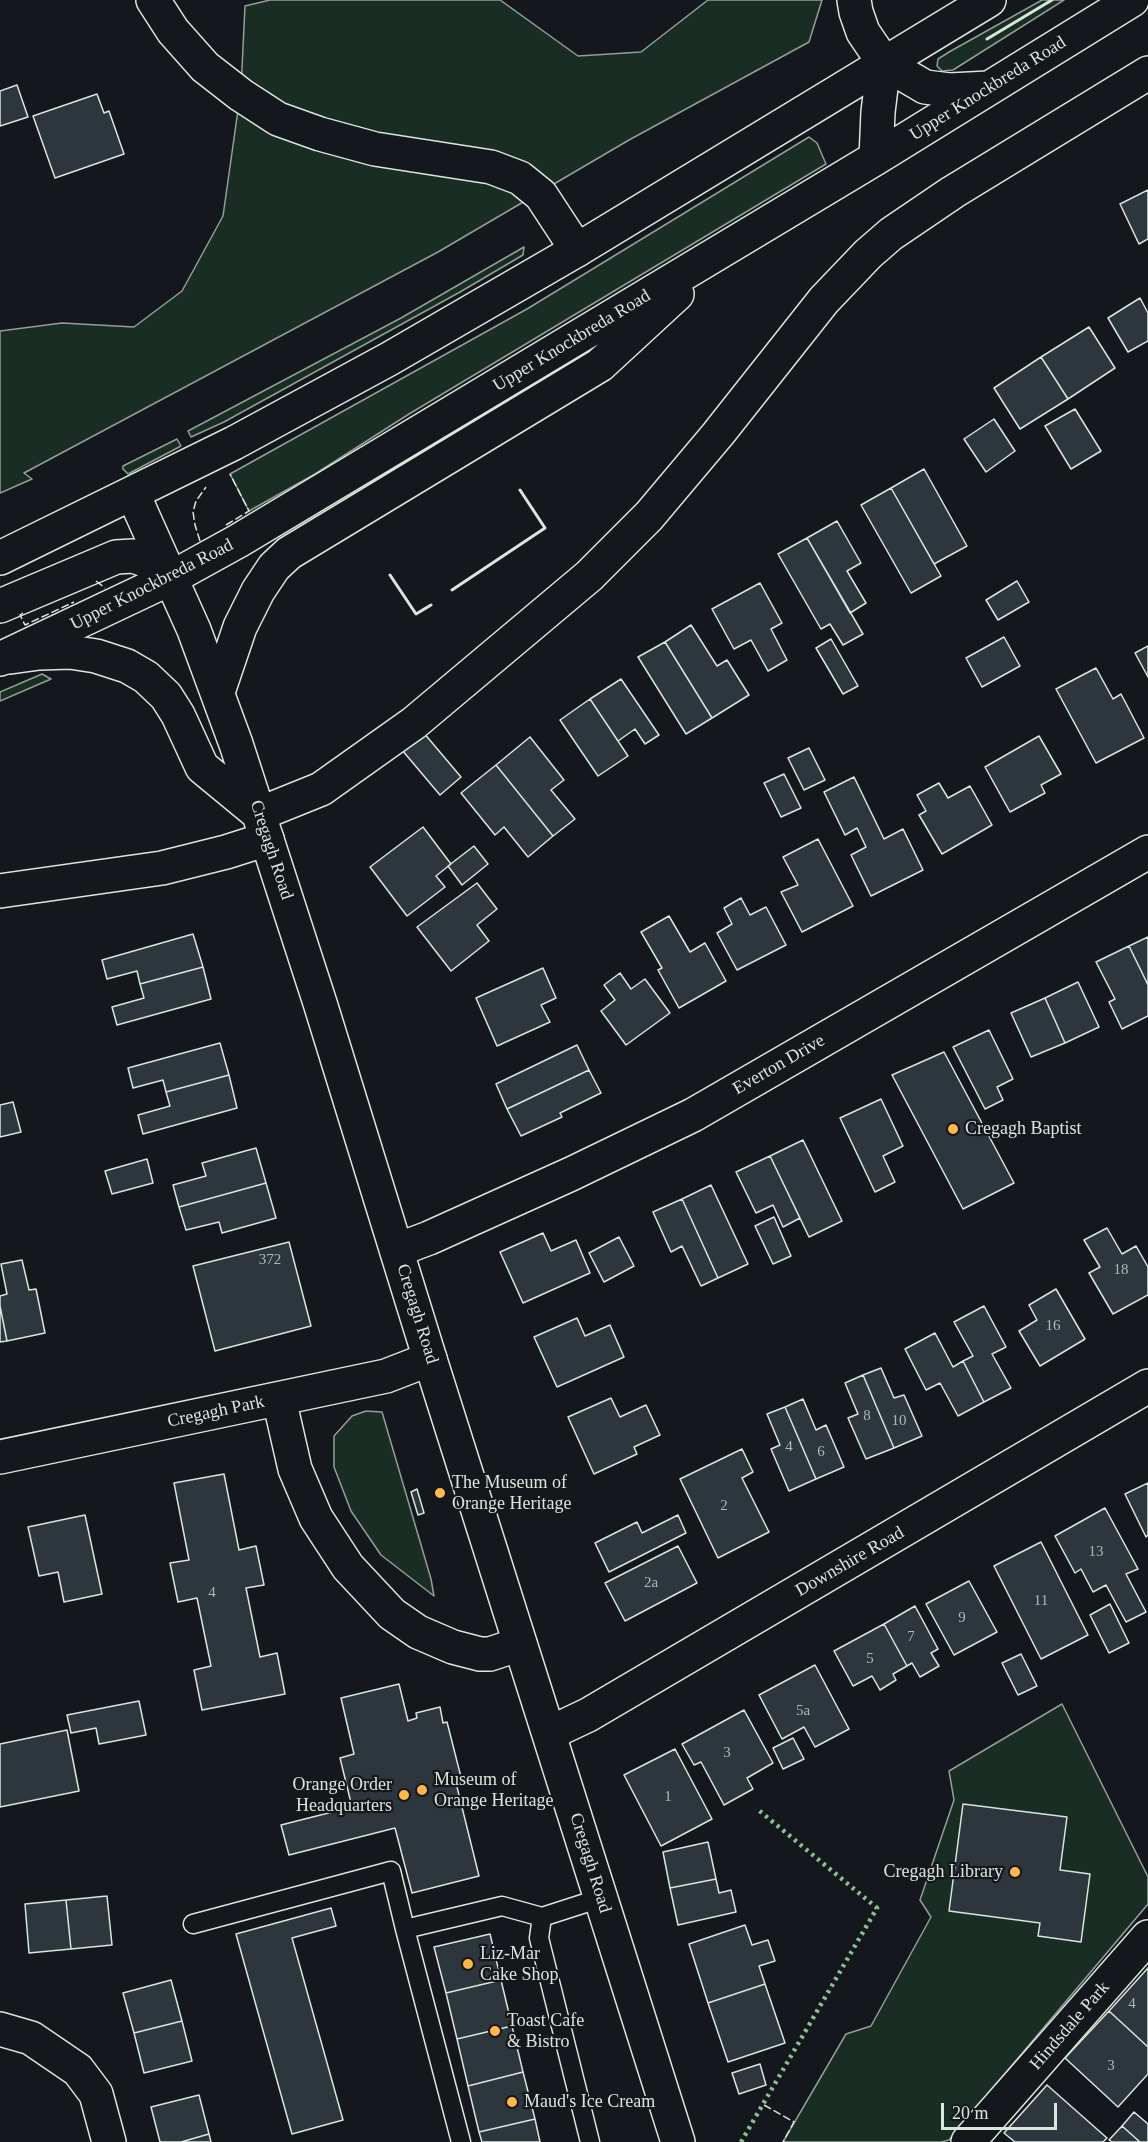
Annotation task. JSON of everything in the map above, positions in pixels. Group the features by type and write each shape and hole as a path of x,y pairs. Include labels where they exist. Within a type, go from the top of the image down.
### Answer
{"main road":[{"path":"153,0 174,31 205,67 278,119 320,134 375,149 491,167 520,178 541,195 577,250"},
{"path":"854,0 863,32 884,63 925,87 950,90 990,88"},
{"path":"0,558 234,443 389,359 577,250 989,0"},
{"name":"Upper Knockbreda Road","path":"1,659 171,578 238,541 876,158 1132,0"},
{"path":"876,158 878,112 884,63"},
{"path":"0,891 162,868 226,852 395,737 456,689 589,576 656,507 718,434 824,300 868,254 891,234 953,192 1148,73"},
{"path":"218,692 240,627 258,591 274,567 289,553 600,365 729,246"},
{"name":"Cregagh Road","path":"133,494 218,692 263,826 678,2142"},
{"path":"0,606 117,557 133,556 154,563 171,578"},
{"path":"1,659 39,652 70,652 96,656 127,666 146,677 159,687 172,706 202,767 263,826"},
{"name":"Everton Drive","path":"397,1250 429,1238 571,1174 693,1114 1148,852"},
{"name":"Cregagh Park","path":"0,1457 386,1376 430,1359"},
{"name":"Downshire Road","path":"550,1733 588,1715 1148,1386"},
{"path":"279,1399 295,1469 316,1518 348,1567 392,1614 418,1632 453,1647 480,1654 490,1654 520,1644"},
{"name":"Hindsdale Park","path":"968,2142 1148,1937"},
{"path":"0,2029 31,2038 78,2070 96,2094 108,2142"}],"lane":[{"path":"193,1924 391,1870 461,2142"},
{"path":"405,1929 502,1906 542,1917 601,1898"},
{"path":"542,1917 539,1938 590,2142"}],"green space":[{"path":"270,0 500,0 578,56 641,52 708,0 822,0 809,42 629,140 438,252 24,473 32,479 0,493 0,331 62,323 134,327 182,291 223,216 241,89 245,6"},
{"path":"1042,0 1064,0 953,70 942,71 937,66 938,59 949,52"},
{"path":"809,137 817,143 826,164 409,414 315,474 249,511 230,474 527,309"},
{"path":"524,247 523,255 460,292 224,422 191,437 188,431 401,318"},
{"path":"177,439 181,446 128,474 123,469 123,466"},
{"path":"42,674 51,679 0,701 0,692"},
{"path":"366,1411 382,1412 434,1596 381,1555 351,1511 334,1467 334,1436 352,1416"},
{"path":"1062,1704 1148,1877 1148,1904 949,2140 941,2142 783,2142 846,2034 871,2026 931,1917 920,1900 954,1800 949,1771"}],"building":[{"path":"17,85 28,117 0,126 0,91"},
{"path":"97,94 104,113 109,111 124,154 55,178 33,116"},
{"path":"1148,190 1148,239 1139,244 1120,204"},
{"path":"1140,298 1148,313 1148,341 1128,352 1108,318"},
{"path":"1089,327 1115,368 1068,399 1041,357"},
{"path":"1041,357 1068,399 1020,429 994,388"},
{"path":"1075,409 1101,451 1071,469 1045,426"},
{"path":"994,419 1015,451 986,472 964,439"},
{"path":"924,469 967,546 934,564 891,488"},
{"path":"891,488 941,576 911,593 861,505"},
{"path":"837,521 861,563 847,571 866,603 850,613 807,538"},
{"path":"807,538 863,634 843,645 830,624 821,629 778,554"},
{"path":"1017,581 1029,602 998,620 986,600"},
{"path":"760,583 782,623 771,629 787,660 768,671 751,640 734,649 712,609"},
{"path":"691,625 717,666 727,660 749,695 712,718 665,642"},
{"path":"1004,637 1020,666 982,687 966,658"},
{"path":"831,639 858,686 843,694 816,648"},
{"path":"665,642 712,718 686,734 638,657"},
{"path":"1148,646 1148,677 1135,653"},
{"path":"1096,668 1113,699 1121,694 1144,738 1096,763 1056,689"},
{"path":"621,679 659,735 645,744 635,729 618,741 590,699"},
{"path":"590,699 628,756 598,776 560,720"},
{"path":"423,732 461,777 440,795 402,750"},
{"path":"1039,736 1061,774 1041,785 1045,793 1010,812 985,767"},
{"path":"530,737 564,780 551,790 575,819 553,836 496,765"},
{"path":"809,748 825,780 804,790 788,758"},
{"path":"496,765 553,836 528,857 504,827 495,835 461,793"},
{"path":"784,774 801,808 781,817 764,783"},
{"path":"854,777 884,839 903,829 923,870 871,896 851,855 866,847 857,828 845,835 824,792"},
{"path":"939,783 948,798 970,786 992,825 942,854 919,815 926,811 917,795"},
{"path":"423,827 451,864 436,876 445,887 407,916 370,867"},
{"path":"818,839 853,906 802,932 781,892 798,885 783,857"},
{"path":"474,846 488,864 462,885 448,866"},
{"path":"477,883 497,909 477,925 489,941 451,971 417,927"},
{"path":"741,898 750,915 766,907 786,945 737,970 717,933 732,924 724,908"},
{"path":"669,916 690,952 705,943 726,981 679,1008 658,970 662,968 641,932"},
{"path":"193,934 203,967 140,984 137,971 107,979 102,960"},
{"path":"1148,937 1148,985 1129,946"},
{"path":"1129,946 1148,985 1148,1016 1122,1029 1109,1002 1115,999 1096,962"},
{"path":"203,967 211,999 117,1025 112,1007 144,998 140,984"},
{"path":"543,968 556,998 541,1005 550,1022 497,1046 476,998"},
{"path":"620,973 631,989 645,979 670,1013 626,1045 601,1011 615,1000 604,985"},
{"path":"1078,982 1099,1027 1065,1043 1045,998"},
{"path":"1045,998 1065,1043 1031,1057 1011,1013"},
{"path":"989,1030 1013,1079 997,1087 1003,1100 985,1109 953,1047"},
{"path":"220,1043 229,1075 166,1092 163,1080 133,1088 128,1068"},
{"path":"577,1045 589,1070 507,1109 496,1084"},
{"name":"Cregagh Baptist","path":"944,1052 1014,1183 963,1209 892,1075"},
{"path":"589,1070 601,1093 560,1113 562,1117 521,1136 507,1109"},
{"path":"229,1075 237,1108 143,1134 138,1115 170,1106 166,1092"},
{"path":"881,1099 903,1146 883,1156 895,1182 875,1192 840,1118"},
{"path":"13,1102 21,1132 0,1137 0,1105"},
{"path":"803,1140 842,1221 809,1237 770,1156"},
{"path":"256,1148 266,1183 179,1207 173,1185 206,1176 202,1163"},
{"path":"770,1156 800,1218 783,1227 773,1205 756,1213 736,1172"},
{"path":"147,1159 153,1183 112,1194 105,1171"},
{"path":"266,1183 276,1218 222,1233 219,1222 186,1230 179,1207"},
{"path":"711,1185 748,1264 718,1278 682,1199"},
{"path":"682,1199 718,1278 701,1286 682,1246 671,1252 653,1212"},
{"path":"774,1217 791,1256 773,1264 755,1226"},
{"path":"1107,1228 1122,1254 1136,1246 1148,1267 1148,1295 1113,1314 1089,1273 1100,1267 1084,1240"},
{"path":"543,1233 551,1251 576,1240 590,1273 523,1303 500,1252"},
{"path":"619,1237 634,1266 604,1282 589,1253"},
{"path":"289,1242 311,1326 215,1351 193,1266"},
{"path":"22,1260 29,1290 36,1289 45,1333 7,1341 0,1306 0,1296 7,1294 1,1264"},
{"path":"1056,1289 1085,1339 1040,1366 1019,1331 1037,1320 1029,1305"},
{"path":"0,1306 7,1341 0,1342"},
{"path":"984,1306 1006,1347 992,1354 1011,1388 984,1402 963,1361 973,1356 954,1322"},
{"path":"577,1318 585,1336 610,1325 624,1357 557,1387 534,1337"},
{"path":"935,1333 953,1367 963,1361 984,1402 958,1416 940,1383 926,1390 905,1349"},
{"path":"881,1368 894,1398 904,1395 922,1436 894,1448 863,1375"},
{"path":"863,1375 894,1448 866,1459 848,1418 858,1414 845,1383"},
{"path":"611,1398 620,1417 646,1405 660,1435 634,1447 637,1454 594,1474 568,1417"},
{"path":"803,1399 816,1430 826,1425 844,1467 816,1479 785,1407"},
{"path":"785,1407 816,1479 789,1491 771,1449 780,1445 767,1414"},
{"path":"742,1449 753,1472 742,1478 769,1532 718,1558 680,1479"},
{"path":"224,1474 239,1550 256,1546 264,1585 246,1588 260,1657 277,1653 285,1694 202,1710 194,1670 211,1666 197,1598 178,1602 170,1563 189,1560 174,1483"},
{"path":"1148,1483 1148,1535 1146,1537 1125,1494"},
{"path":"417,1489 424,1513 418,1515 411,1492"},
{"path":"1105,1508 1138,1569 1126,1574 1146,1612 1126,1622 1106,1585 1093,1592 1081,1569 1075,1573 1055,1536"},
{"path":"85,1515 102,1594 64,1602 58,1572 39,1576 28,1527"},
{"path":"678,1515 686,1533 609,1572 595,1543 637,1522 642,1533"},
{"path":"1041,1542 1088,1635 1041,1659 994,1566"},
{"path":"678,1546 697,1583 625,1621 605,1583"},
{"path":"969,1581 997,1632 954,1655 926,1604"},
{"path":"1110,1604 1129,1643 1109,1653 1090,1615"},
{"path":"915,1606 938,1649 931,1653 939,1666 920,1677 912,1663 907,1666 884,1624"},
{"path":"884,1624 907,1666 893,1674 896,1680 880,1690 872,1676 853,1686 834,1651"},
{"path":"1021,1654 1037,1686 1018,1695 1002,1663"},
{"path":"815,1665 849,1729 815,1747 804,1727 782,1739 759,1695"},
{"name":"Orange Order Headquarters","path":"399,1684 408,1721 417,1718 416,1713 440,1707 443,1723 447,1722 462,1781 456,1783 479,1876 412,1893 395,1828 289,1855 281,1825 352,1807 340,1758 354,1754 341,1698"},
{"path":"139,1701 146,1735 99,1744 96,1728 71,1733 67,1715"},
{"path":"744,1710 773,1763 747,1778 753,1789 724,1805 701,1762 694,1765 682,1744"},
{"path":"67,1730 79,1791 0,1807 0,1744"},
{"path":"793,1738 804,1759 783,1769 773,1748"},
{"path":"675,1749 712,1819 661,1846 624,1775"},
{"name":"Cregagh Library","path":"963,1804 1067,1817 1060,1870 1090,1874 1081,1942 1038,1936 1040,1923 949,1911"},
{"path":"708,1842 716,1879 670,1888 663,1852"},
{"path":"716,1879 719,1893 731,1890 736,1912 678,1925 670,1888"},
{"path":"107,1896 112,1945 71,1949 66,1900"},
{"path":"66,1900 71,1949 29,1953 25,1904"},
{"path":"331,1908 336,1926 292,1938 343,2120 292,2134 236,1934"},
{"path":"745,1925 752,1945 768,1940 775,1961 759,1966 765,1984 708,2003 689,1944"},
{"name":"Liz-Mar Cake Shop","path":"490,1934 501,1980 446,1993 434,1947"},
{"path":"1148,1968 1148,2047 1109,2011"},
{"path":"171,1980 182,2021 134,2033 123,1993"},
{"path":"501,1980 512,2026 457,2039 446,1993"},
{"path":"765,1984 785,2043 728,2062 708,2003"},
{"path":"1109,2011 1148,2047 1148,2074 1118,2107 1065,2058"},
{"path":"182,2021 192,2061 144,2073 134,2033"},
{"path":"512,2026 523,2072 468,2086 457,2039"},
{"path":"760,2064 766,2085 739,2094 732,2073"},
{"path":"523,2072 535,2119 479,2132 468,2086"},
{"path":"1047,2085 1107,2138 1103,2142 1015,2142 1004,2133"},
{"path":"199,2095 209,2134 181,2142 160,2142 151,2107"},
{"path":"1134,2112 1148,2124 1148,2142 1140,2142 1122,2126"},
{"path":"535,2119 540,2142 482,2142 479,2132"},
{"path":"1122,2126 1140,2142 1112,2142 1109,2140"},
{"path":"209,2134 211,2142 181,2142"}],"hedge":[{"path":"741,2142 877,1908 756,1808"}],"fence":[{"path":"226,525 249,511 230,474"},
{"path":"200,541 193,512 196,501 206,487"},
{"path":"96,581 105,588"},
{"path":"23,613 20,615 25,625 74,602"},
{"path":"764,2105 794,2122 783,2142"}],"wall":[{"path":"987,39 1052,0"},
{"path":"452,590 545,528 520,490"},
{"path":"390,575 416,614 431,605"}],"place":[{"name":"Cregagh Baptist","path":"953,1129"},
{"name":"The Museum of Orange Heritage","path":"440,1493"},
{"name":"Museum of Orange Heritage","path":"422,1790"},
{"name":"Orange Order Headquarters","path":"404,1795"},
{"name":"Cregagh Library","path":"1015,1872"},
{"name":"Liz-Mar Cake Shop","path":"468,1964"},
{"name":"Toast Cafe & Bistro","path":"495,2031"},
{"name":"Maud's Ice Cream","path":"512,2102"}]}
